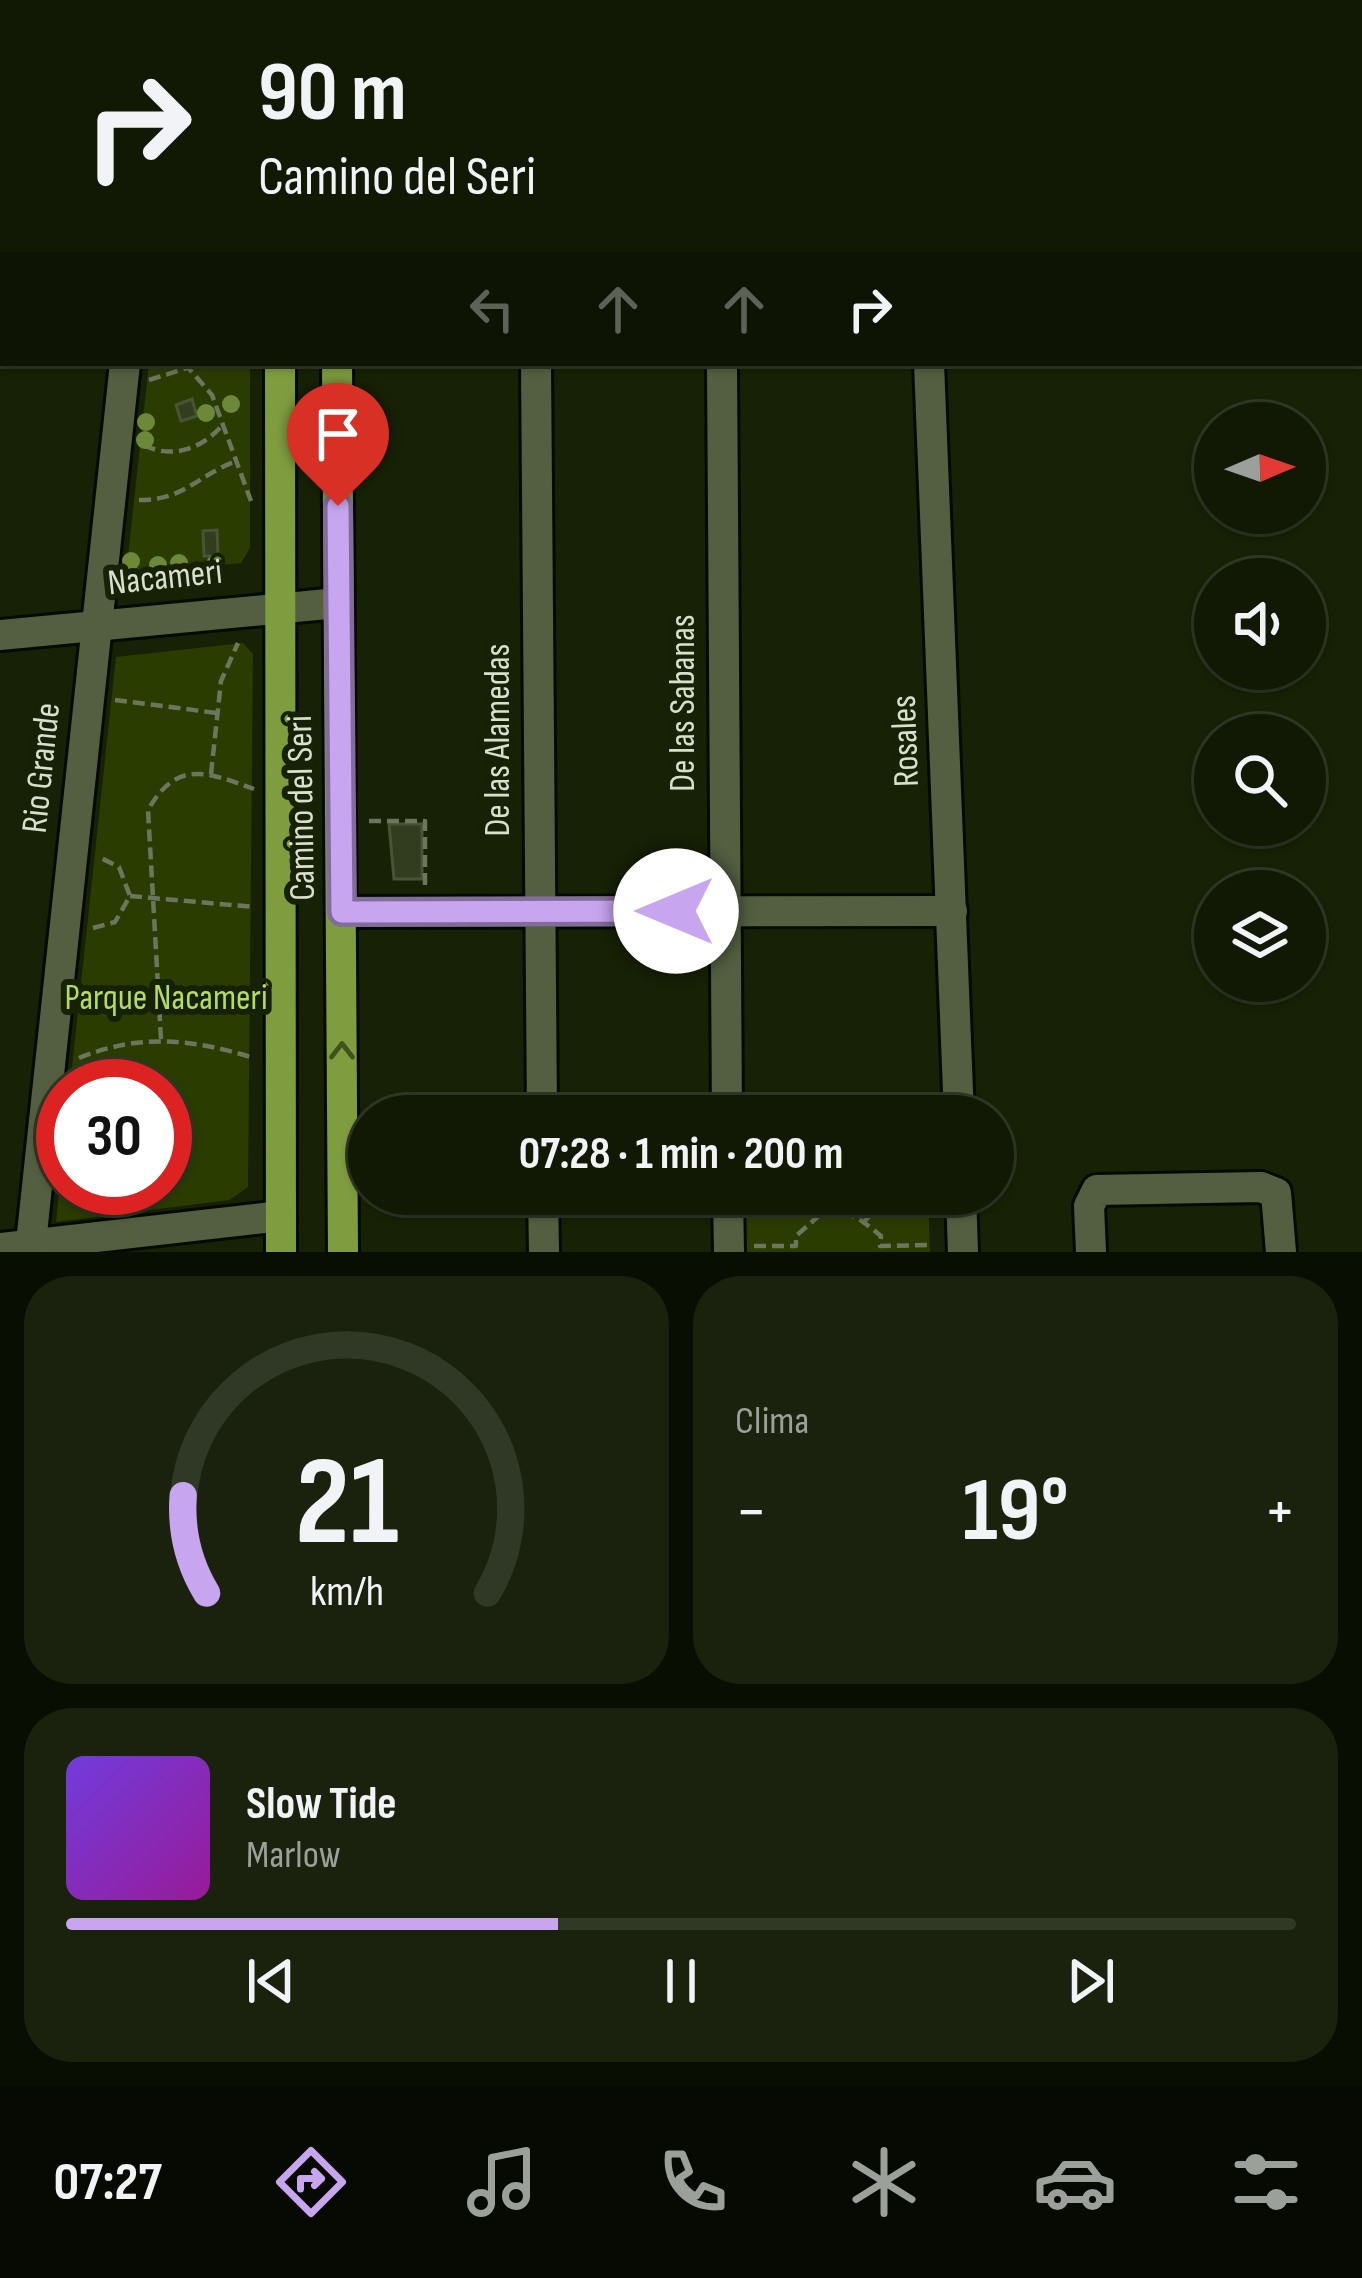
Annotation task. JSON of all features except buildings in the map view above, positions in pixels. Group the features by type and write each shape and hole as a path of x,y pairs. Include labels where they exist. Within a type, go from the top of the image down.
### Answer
{"main road":[{"name":"Camino del Seri","path":"280,366 281,1252"},
{"name":"Camino del Seri","path":"337,366 344,1252"}],"street":[{"name":"De las Alamedas","path":"536,366 542,1095"},
{"name":"De las Sabanas","path":"722,366 726,1095"},
{"name":"Rosales","path":"929,366 958,1095"},
{"name":"Rio Grande","path":"20,1248 134,376"},
{"name":"Nacameri","path":"0,634 280,604 338,603"},
{"path":"342,912 952,911"},
{"path":"1091,1252 1089,1206 1097,1190 1261,1187 1276,1193 1280,1202 1281,1252"},
{"path":"543,1215 544,1252"},
{"path":"731,1215 736,1249"},
{"path":"947,1249 956,1215"},
{"path":"20,1248 281,1216"}],"path":[{"path":"134,376 184,366"},
{"path":"188,366 206,384 254,506"},
{"path":"137,438 154,450 176,452 197,446 223,424"},
{"path":"130,500 171,500 209,472 236,461"},
{"path":"211,774 221,681 238,643"},
{"path":"110,699 218,713"},
{"path":"160,1039 148,810 161,786 194,772 254,789"},
{"path":"369,820 425,820 425,891"},
{"path":"93,856 119,867 130,896"},
{"path":"130,896 254,907"},
{"path":"85,928 115,922 130,896"},
{"path":"76,1059 109,1046 160,1039 214,1046 254,1058"},
{"path":"807,1215 813,1221"},
{"path":"736,1249 796,1246 796,1237 820,1215"},
{"path":"855,1215 880,1236 880,1246 947,1249"},
{"path":"864,1222 870,1215"}],"green space":[{"path":"149,366 250,366 250,548 241,563 126,575"},
{"name":"Parque Nacameri","path":"243,643 253,654 248,1187 229,1200 192,1205 192,1059 73,1059 116,657"},
{"name":"Parque Nacameri","path":"57,1215 111,1215 56,1222"},
{"path":"745,1215 929,1215 930,1252 745,1252"}],"route":[{"path":"338,506 342,912 676,911"}]}
